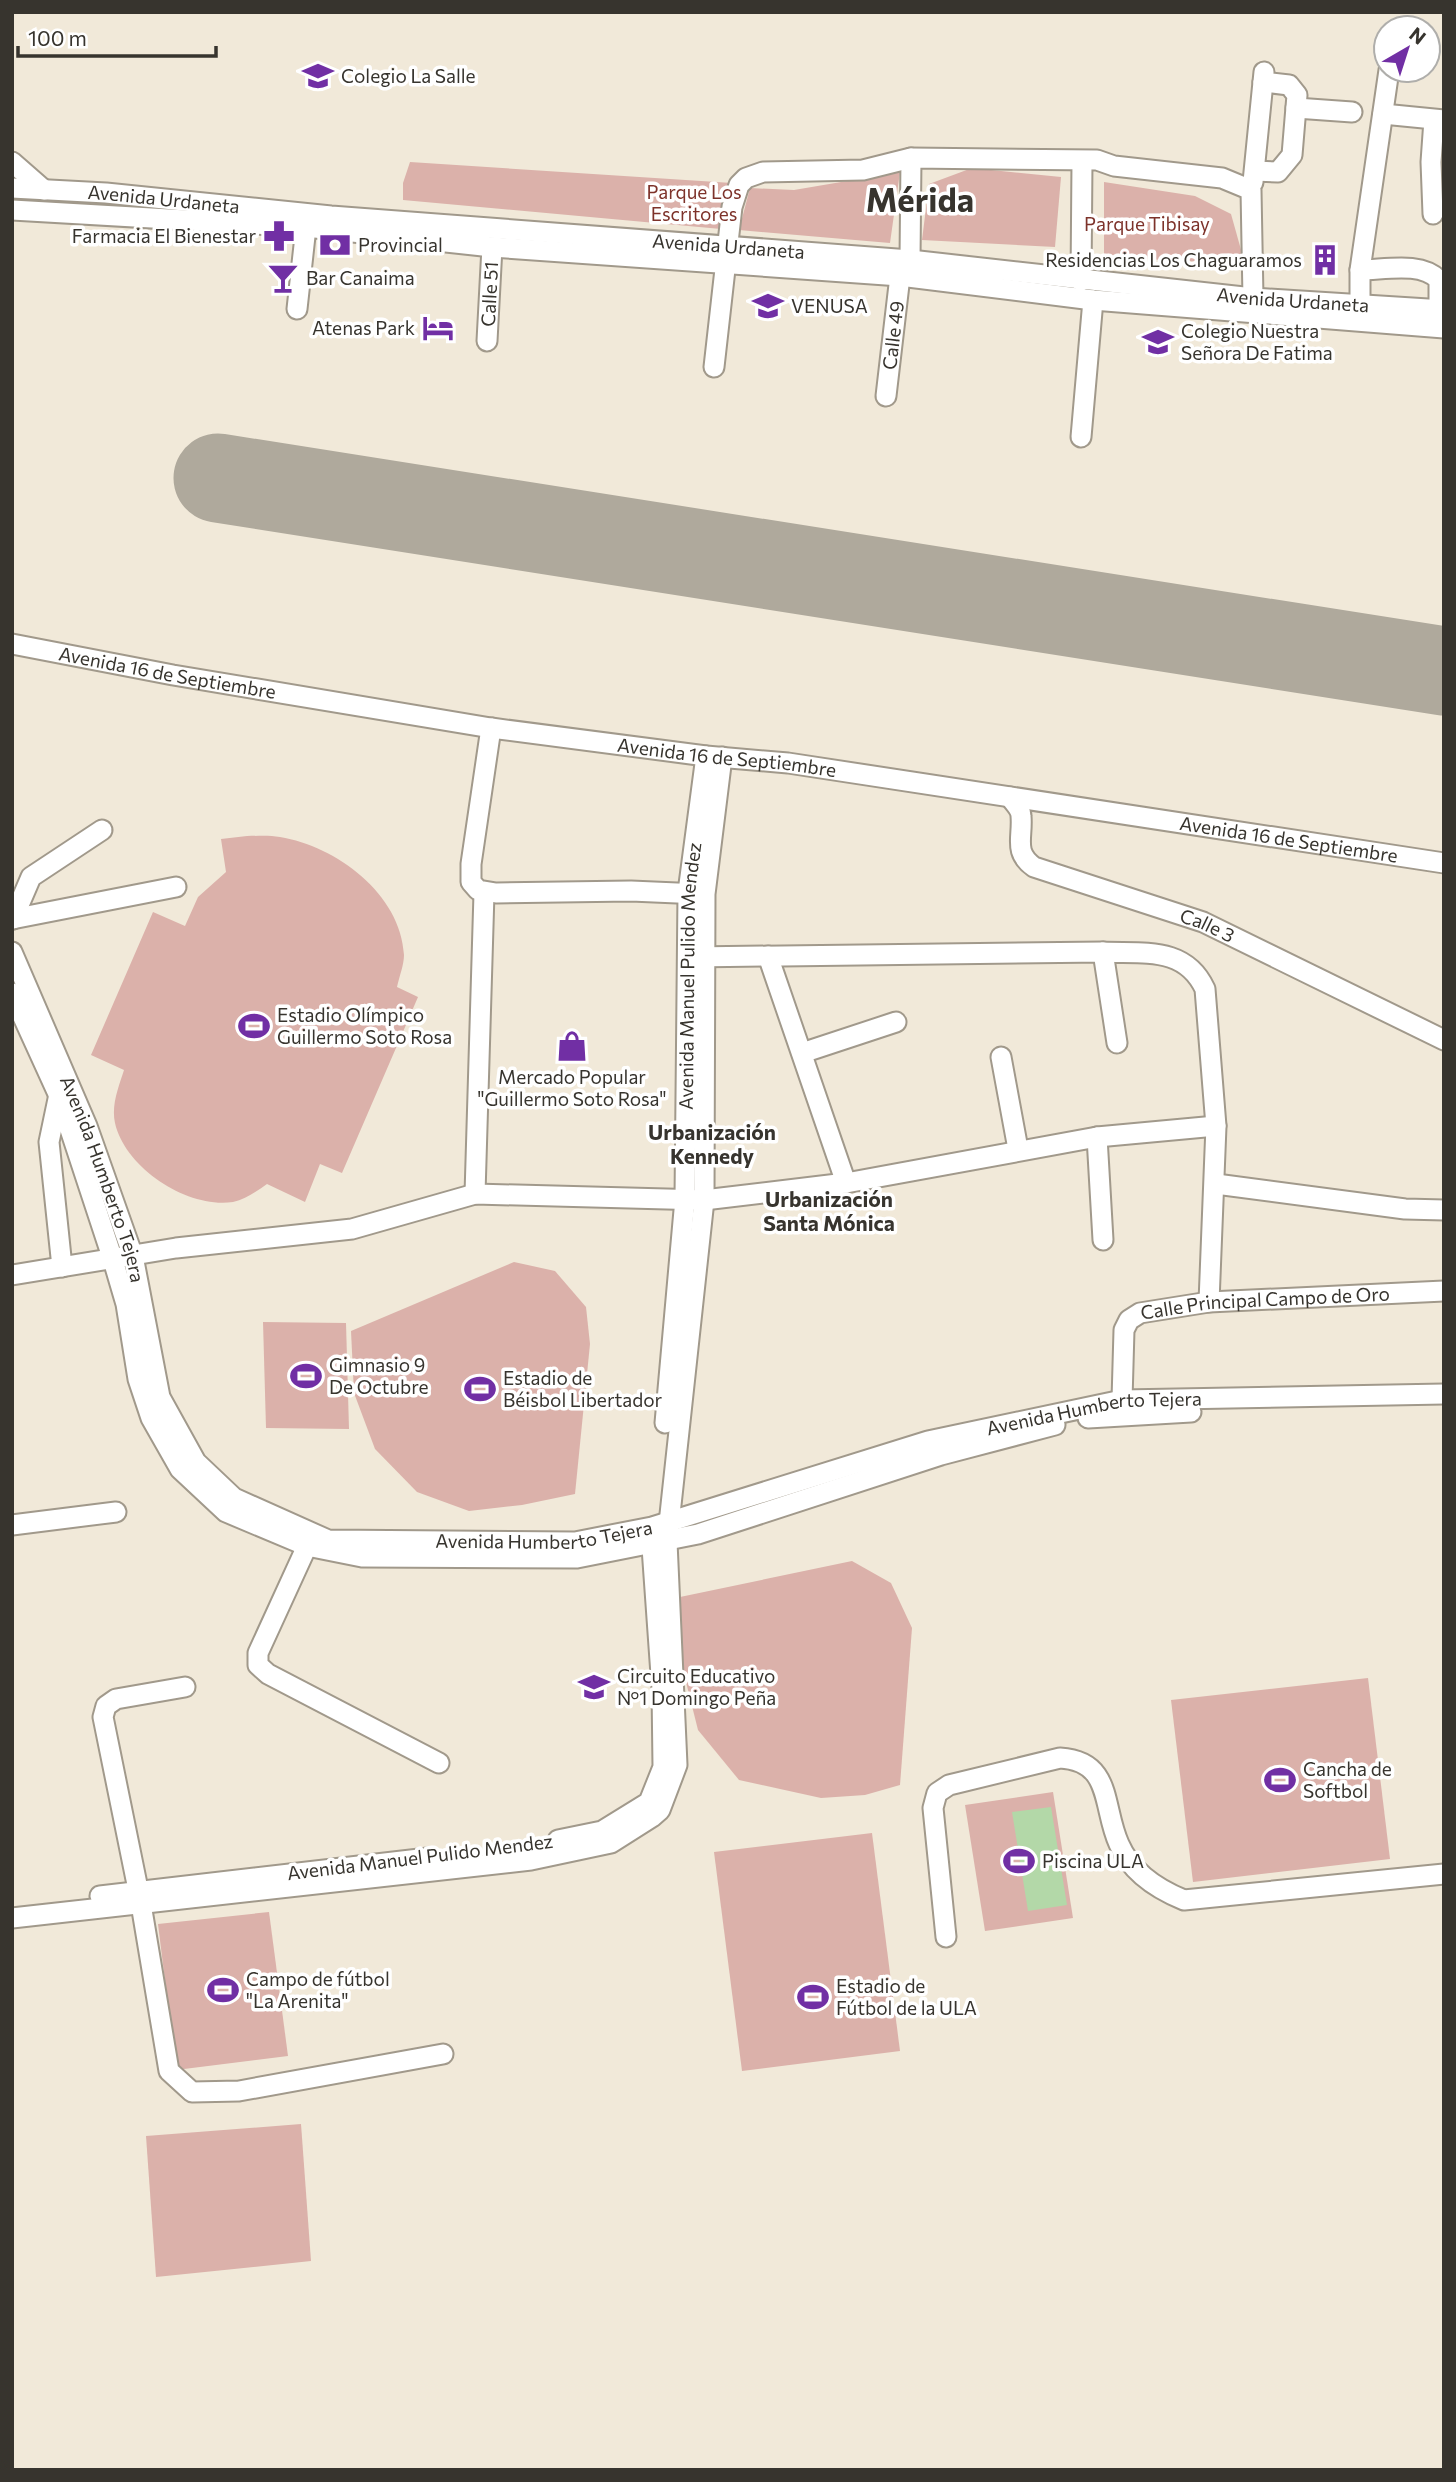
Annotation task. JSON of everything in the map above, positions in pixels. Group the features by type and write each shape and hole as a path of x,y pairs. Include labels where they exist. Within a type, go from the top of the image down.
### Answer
{"street":[{"path":"714,367 728,256 728,229 732,207 740,185 746,178 763,172 863,170 911,158 1082,162 1097,160 1114,166 1253,180 1278,172 1292,155 1297,95 1289,85 1263,77 1253,180 1253,298"},
{"path":"1360,305 1360,270 1387,84"},
{"path":"1296,108 1352,112"},
{"path":"1383,114 1439,120 1431,162 1433,214"},
{"name":"Calle 49","path":"886,396 905,268 911,158"},
{"path":"12,162 44,190"},
{"path":"1081,281 1082,162"},
{"name":"Avenida Urdaneta","path":"12,188 728,256 1081,281 1253,298 1360,305 1442,316"},
{"path":"12,223 22,211"},
{"name":"Avenida Urdaneta","path":"22,211 306,227 492,247 728,256"},
{"path":"297,310 306,227"},
{"name":"Calle 51","path":"487,341 492,247"},
{"name":"Avenida Urdaneta","path":"905,268 1093,300 1442,316"},
{"path":"1360,270 1411,269 1432,273 1439,280 1442,316"},
{"path":"1081,437 1093,300"},
{"name":"Avenida 16 de Septiembre","path":"12,644 491,728 800,765 1444,863"},
{"path":"491,728 471,864 471,882 484,892 696,893"},
{"name":"Avenida Manuel Pulido Mendez","path":"12,1909 139,1898 527,1847 602,1831 649,1802 663,1767 658,1504 695,1199 696,893 714,756"},
{"name":"Calle 3","path":"1010,797 1021,816 1019,845 1022,855 1034,867 1203,922 1444,1040"},
{"path":"13,919 31,877 102,830"},
{"path":"13,919 176,887"},
{"path":"475,1194 484,892"},
{"name":"Avenida Humberto Tejera","path":"12,952 23,1012 123,1258 126,1304 138,1379 151,1418 180,1469 226,1512 307,1546 362,1557 577,1558 941,1455 1084,1419 1302,1406 1444,1405"},
{"path":"695,957 1103,952 1168,956 1196,971 1205,989 1216,1126 1216,1184 1209,1302"},
{"path":"1103,952 1117,1043"},
{"path":"768,956 846,1183"},
{"name":"Avenida Humberto Tejera","path":"12,993 87,1126 160,1396 196,1462 234,1499 328,1540 575,1542 659,1534 928,1441 1122,1400 1444,1394"},
{"path":"802,1053 897,1022"},
{"path":"1001,1057 1018,1149"},
{"path":"59,1096 49,1142 62,1267"},
{"path":"12,1275 176,1248 352,1229 381,1223 475,1194 695,1199 846,1183 1018,1149 1097,1137 1216,1126"},
{"path":"1097,1137 1102,1240"},
{"path":"1216,1184 1405,1209 1444,1210"},
{"name":"Calle Principal Campo de Oro","path":"1122,1400 1124,1330 1129,1320 1140,1313 1209,1302 1444,1291"},
{"path":"12,1525 116,1512"},
{"path":"307,1546 258,1653 258,1665 268,1674 439,1763"},
{"path":"185,1687 116,1699 106,1706 103,1717 139,1898 169,2071 192,2092 239,2091 443,2054"},
{"path":"946,1937 933,1808 937,1793 949,1785 1060,1758 1077,1759 1091,1767 1101,1783 1118,1844 1129,1862 1160,1890 1184,1900 1444,1874"},
{"path":"12,1918 139,1898"}],"green space":[{"name":"Parque Los Escritores","path":"410,162 732,183 721,229 403,200 403,183"},
{"name":"Parque Tibisay","path":"972,168 1061,177 1055,247 922,240 929,184"},
{"path":"900,172 890,243 739,230 750,188 794,190"},
{"name":"Parque Tibisay","path":"1104,182 1195,196 1231,214 1245,264 1104,257"},
{"name":"Estadio Olímpico Guillermo Soto Rosa","path":"276,836 301,842 343,862 362,876 391,912 400,933 404,959 397,987 418,997 342,1173 320,1164 305,1202 267,1184 238,1201 215,1202 197,1199 161,1182 131,1155 121,1140 115,1123 115,1103 124,1070 91,1055 153,912 185,926 198,897 226,872 221,839"},
{"path":"514,1262 555,1271 586,1307 590,1344 575,1494 522,1505 469,1511 417,1492 375,1449 354,1393 351,1331"},
{"name":"Gimnasio 9 De Octubre","path":"263,1322 346,1323 349,1429 266,1428"},
{"path":"852,1561 891,1583 912,1628 900,1785 865,1795 821,1798 739,1780 698,1730 682,1666 680,1597"},
{"name":"Cancha de Softbol","path":"1368,1678 1390,1859 1193,1882 1171,1700"},
{"name":"Piscina ULA","path":"1053,1792 1073,1918 985,1931 965,1805"},
{"name":"Estadio de Fútbol de la ULA","path":"872,1833 900,2051 742,2071 714,1852"},
{"name":"Campo de fútbol \"La Arenita\"","path":"269,1912 288,2056 176,2070 158,1924"},
{"path":"301,2124 311,2261 156,2277 146,2136"}],"shaded area":[{"path":"1051,1807 1067,1905 1028,1911 1012,1812"}],"runway":[{"path":"218,478 1444,671"}],"place":[{"name":"Colegio La Salle","path":"318,76"},
{"name":"Farmacia El Bienestar","path":"279,236"},
{"name":"Provincial","path":"335,245"},
{"name":"Residencias Los Chaguaramos","path":"1325,260"},
{"name":"Bar Canaima","path":"283,278"},
{"name":"VENUSA","path":"768,306"},
{"name":"Atenas Park","path":"438,328"},
{"name":"Colegio Nuestra Señora De Fatima","path":"1158,342"},
{"name":"Estadio Olímpico Guillermo Soto Rosa","path":"254,1026"},
{"name":"Mercado Popular \"Guillermo Soto Rosa\"","path":"572,1046"},
{"name":"Gimnasio 9 De Octubre","path":"306,1376"},
{"name":"Estadio de Béisbol Libertador","path":"480,1389"},
{"name":"Circuito Educativo Nº1 Domingo Peña","path":"594,1687"},
{"name":"Cancha de Softbol","path":"1280,1780"},
{"name":"Piscina ULA","path":"1019,1861"},
{"name":"Campo de fútbol \"La Arenita\"","path":"223,1990"},
{"name":"Estadio de Fútbol de la ULA","path":"813,1997"}],"district":[{"name":"Mérida","path":"920,200"},
{"name":"Urbanización Kennedy","path":"712,1145"},
{"name":"Urbanización Santa Mónica","path":"829,1212"}]}
